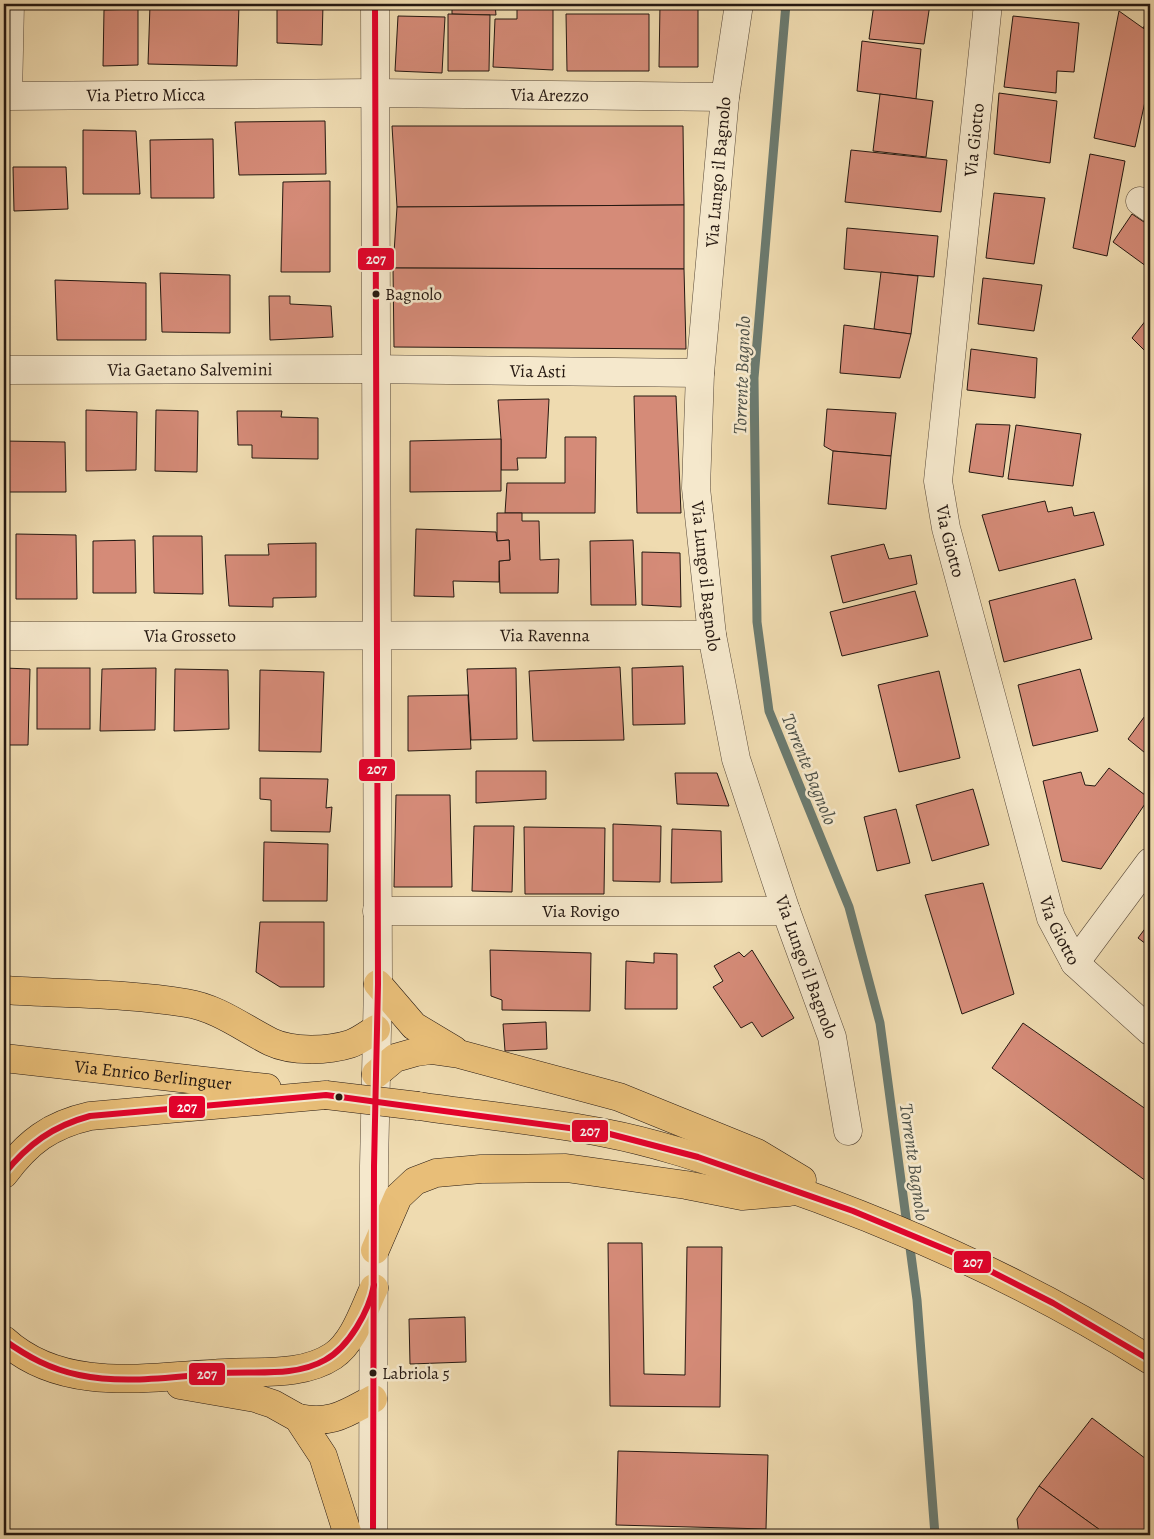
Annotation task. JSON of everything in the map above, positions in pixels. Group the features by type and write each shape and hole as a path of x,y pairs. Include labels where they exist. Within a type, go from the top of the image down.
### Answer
{"main road":[{"path":"378,984 414,1026 459,1054"},
{"path":"4,990 154,999 188,1003 216,1011 273,1043 290,1047 333,1048 351,1044 376,1029"},
{"path":"376,1074 395,1058 431,1050 459,1054 620,1098 684,1122 757,1153 853,1211"},
{"name":"Via Enrico Berlinguer","path":"4,1058 418,1106 606,1133 698,1157 800,1191 959,1255 1078,1317 1150,1360"},
{"path":"4,1174 20,1153 38,1138 64,1122 90,1116 326,1095"},
{"path":"375,1250 398,1197 415,1181 436,1173 481,1169 566,1168 686,1185 742,1196 800,1191"},
{"path":"4,1340 32,1361 52,1369 78,1375 160,1379 225,1373 284,1371 324,1361 336,1355 350,1337 374,1288"},
{"path":"160,1379 197,1390 255,1398 273,1404 298,1418 313,1421 326,1421 373,1399"},
{"path":"298,1418 323,1456 348,1535"}],"street":[{"name":"Via Pietro Micca","path":"10,4 8,96 374,93"},
{"path":"372,1535 376,1029 378,984 375,4"},
{"name":"Via Lungo il Bagnolo","path":"739,4 725,97 700,373 696,488 712,635 736,759 786,911 832,1037 848,1131"},
{"name":"Via Giotto","path":"988,4 938,481 946,528 1051,918 1075,963 1150,1031"},
{"name":"Via Arezzo","path":"374,93 725,97"},
{"name":"Via Gaetano Salvemini","path":"4,370 376,369"},
{"name":"Via Asti","path":"376,369 700,373"},
{"name":"Via Ravenna","path":"378,634 712,635"},
{"name":"Via Grosseto","path":"4,636 378,634"},
{"path":"1075,963 1150,862"},
{"name":"Via Rovigo","path":"377,911 786,911"}],"building":[{"path":"277,4 323,4 322,45 277,43"},
{"path":"452,4 495,4 496,15 452,14"},
{"path":"660,4 698,4 698,67 659,67"},
{"path":"874,4 930,4 924,44 869,39"},
{"path":"1138,4 1150,4 1150,13"},
{"path":"150,5 239,5 237,66 148,64"},
{"path":"517,7 553,7 553,70 493,67 495,19 517,19"},
{"path":"138,9 138,65 103,66 104,10"},
{"path":"1119,11 1150,33 1150,79 1135,147 1094,138"},
{"path":"448,14 490,15 489,71 448,71"},
{"path":"566,14 649,14 649,71 567,71"},
{"path":"398,16 445,17 442,73 395,71"},
{"path":"1013,16 1079,23 1074,72 1057,71 1056,93 1004,87"},
{"path":"1150,17 1150,33 1143,28"},
{"path":"862,41 921,49 916,99 857,91"},
{"path":"999,93 1057,101 1050,163 994,154"},
{"path":"880,94 933,101 926,157 873,151"},
{"path":"325,121 326,174 239,175 235,122"},
{"path":"392,126 683,126 684,205 397,207"},
{"path":"83,130 136,131 140,194 83,194"},
{"path":"213,139 214,198 151,198 150,140"},
{"path":"851,150 947,160 941,212 845,202"},
{"path":"1090,154 1125,161 1107,256 1073,248"},
{"path":"13,167 66,167 68,209 14,211"},
{"path":"330,181 330,272 281,272 283,182"},
{"path":"994,193 1045,198 1034,264 986,258"},
{"path":"684,205 684,269 393,268 397,207"},
{"path":"1132,214 1150,226 1150,269 1113,242"},
{"path":"847,228 938,236 934,277 844,269"},
{"path":"393,268 684,269 686,349 394,347"},
{"path":"881,272 918,276 911,334 874,329"},
{"path":"160,273 230,275 230,333 162,332"},
{"path":"983,278 1042,285 1034,331 978,324"},
{"path":"55,280 146,283 146,340 57,340"},
{"path":"269,296 290,296 290,304 331,306 333,337 270,340"},
{"path":"1150,315 1150,356 1132,338"},
{"path":"844,325 911,334 900,378 840,373"},
{"path":"971,349 1037,358 1035,398 967,390"},
{"path":"634,396 676,396 681,513 637,513"},
{"path":"549,399 546,458 517,458 518,470 501,470 498,400"},
{"path":"827,409 896,413 891,456 833,451 824,446"},
{"path":"86,410 137,412 136,470 86,471"},
{"path":"156,410 198,411 197,472 155,471"},
{"path":"237,411 282,411 281,417 318,418 318,459 252,458 252,445 238,445"},
{"path":"976,424 1010,425 1003,477 969,472"},
{"path":"1016,425 1081,434 1073,486 1008,479"},
{"path":"565,437 596,437 595,513 505,513 507,483 565,483"},
{"path":"501,439 501,491 410,492 410,441"},
{"path":"4,441 65,442 66,492 4,492"},
{"path":"833,451 891,456 886,509 828,504"},
{"path":"1045,501 1048,512 1072,507 1074,516 1094,512 1104,545 999,571 982,515"},
{"path":"497,513 522,513 522,521 539,521 540,560 559,559 558,593 500,593 499,561 510,560 509,540 497,541"},
{"path":"416,529 496,532 497,541 509,540 510,560 499,561 499,582 453,581 454,597 414,596"},
{"path":"16,534 76,535 77,599 16,599"},
{"path":"153,536 202,536 203,594 154,593"},
{"path":"135,540 136,593 93,593 93,541"},
{"path":"633,540 636,605 591,605 590,541"},
{"path":"316,543 316,597 273,598 273,607 229,606 225,555 269,555 268,544"},
{"path":"884,544 889,559 911,555 917,584 843,603 831,556"},
{"path":"642,552 680,553 681,607 642,605"},
{"path":"1075,579 1092,639 1004,662 989,601"},
{"path":"915,591 928,636 842,656 830,612"},
{"path":"683,666 685,724 633,725 632,668"},
{"path":"620,667 624,740 533,741 529,671"},
{"path":"4,668 30,669 28,745 4,745"},
{"path":"37,668 90,668 90,729 37,729"},
{"path":"156,668 155,730 100,731 102,669"},
{"path":"516,668 517,739 471,740 467,669"},
{"path":"175,669 228,670 229,729 174,731"},
{"path":"1080,669 1098,731 1033,746 1018,685"},
{"path":"260,670 324,672 321,752 259,751"},
{"path":"939,671 960,758 899,772 878,685"},
{"path":"468,695 471,749 408,751 408,696"},
{"path":"1150,709 1150,757 1128,739"},
{"path":"1109,768 1149,798 1101,869 1062,861 1043,781 1081,772 1085,785 1095,786"},
{"path":"476,771 546,771 546,799 476,803"},
{"path":"675,773 717,773 729,806 677,804"},
{"path":"260,778 328,779 326,808 332,807 330,832 271,831 271,800 260,799"},
{"path":"973,789 989,845 932,861 916,805"},
{"path":"396,795 450,795 452,887 394,887"},
{"path":"896,809 910,863 877,871 864,817"},
{"path":"613,824 661,826 660,882 613,881"},
{"path":"474,826 514,826 512,892 472,891"},
{"path":"524,827 605,828 604,894 525,894"},
{"path":"672,829 721,831 722,882 671,883"},
{"path":"264,842 328,844 327,901 263,901"},
{"path":"983,883 1014,994 962,1014 925,895"},
{"path":"260,922 324,922 324,987 280,987 256,972"},
{"path":"1150,922 1150,947 1138,938"},
{"path":"490,950 591,953 590,1011 502,1010 502,1000 491,996"},
{"path":"752,950 794,1018 762,1037 752,1022 741,1028 713,987 723,981 714,966 739,952 744,957"},
{"path":"654,953 677,954 677,1009 625,1009 626,961 654,963"},
{"path":"546,1022 547,1049 505,1051 503,1024"},
{"path":"1023,1023 1150,1112 1150,1184 992,1068"},
{"path":"608,1243 642,1243 644,1374 685,1375 687,1247 722,1247 720,1407 610,1406"},
{"path":"465,1317 466,1362 410,1364 409,1319"},
{"path":"1092,1418 1150,1462 1150,1535 1107,1535 1039,1486"},
{"path":"618,1451 768,1455 766,1529 616,1525"},
{"path":"1039,1486 1107,1535 1019,1535 1017,1519"}],"waterway":[{"name":"Torrente Bagnolo","path":"786,4 754,378 757,622 769,711 849,907 880,1023 917,1300 935,1535"}],"transit line":[{"name":"207","path":"373,1535 374,1166 378,984 375,4"},
{"name":"207","path":"4,1174 22,1154 42,1138 64,1125 90,1116 326,1095 606,1133 698,1157 853,1211 959,1255 1053,1303 1150,1360"},
{"name":"207","path":"4,1340 49,1366 97,1378 133,1380 224,1373 289,1371 301,1369 325,1360 342,1346 363,1317 374,1285"}],"place":[{"name":"Bagnolo","path":"376,294"},
{"name":"Labriola 5","path":"373,1373"}]}
